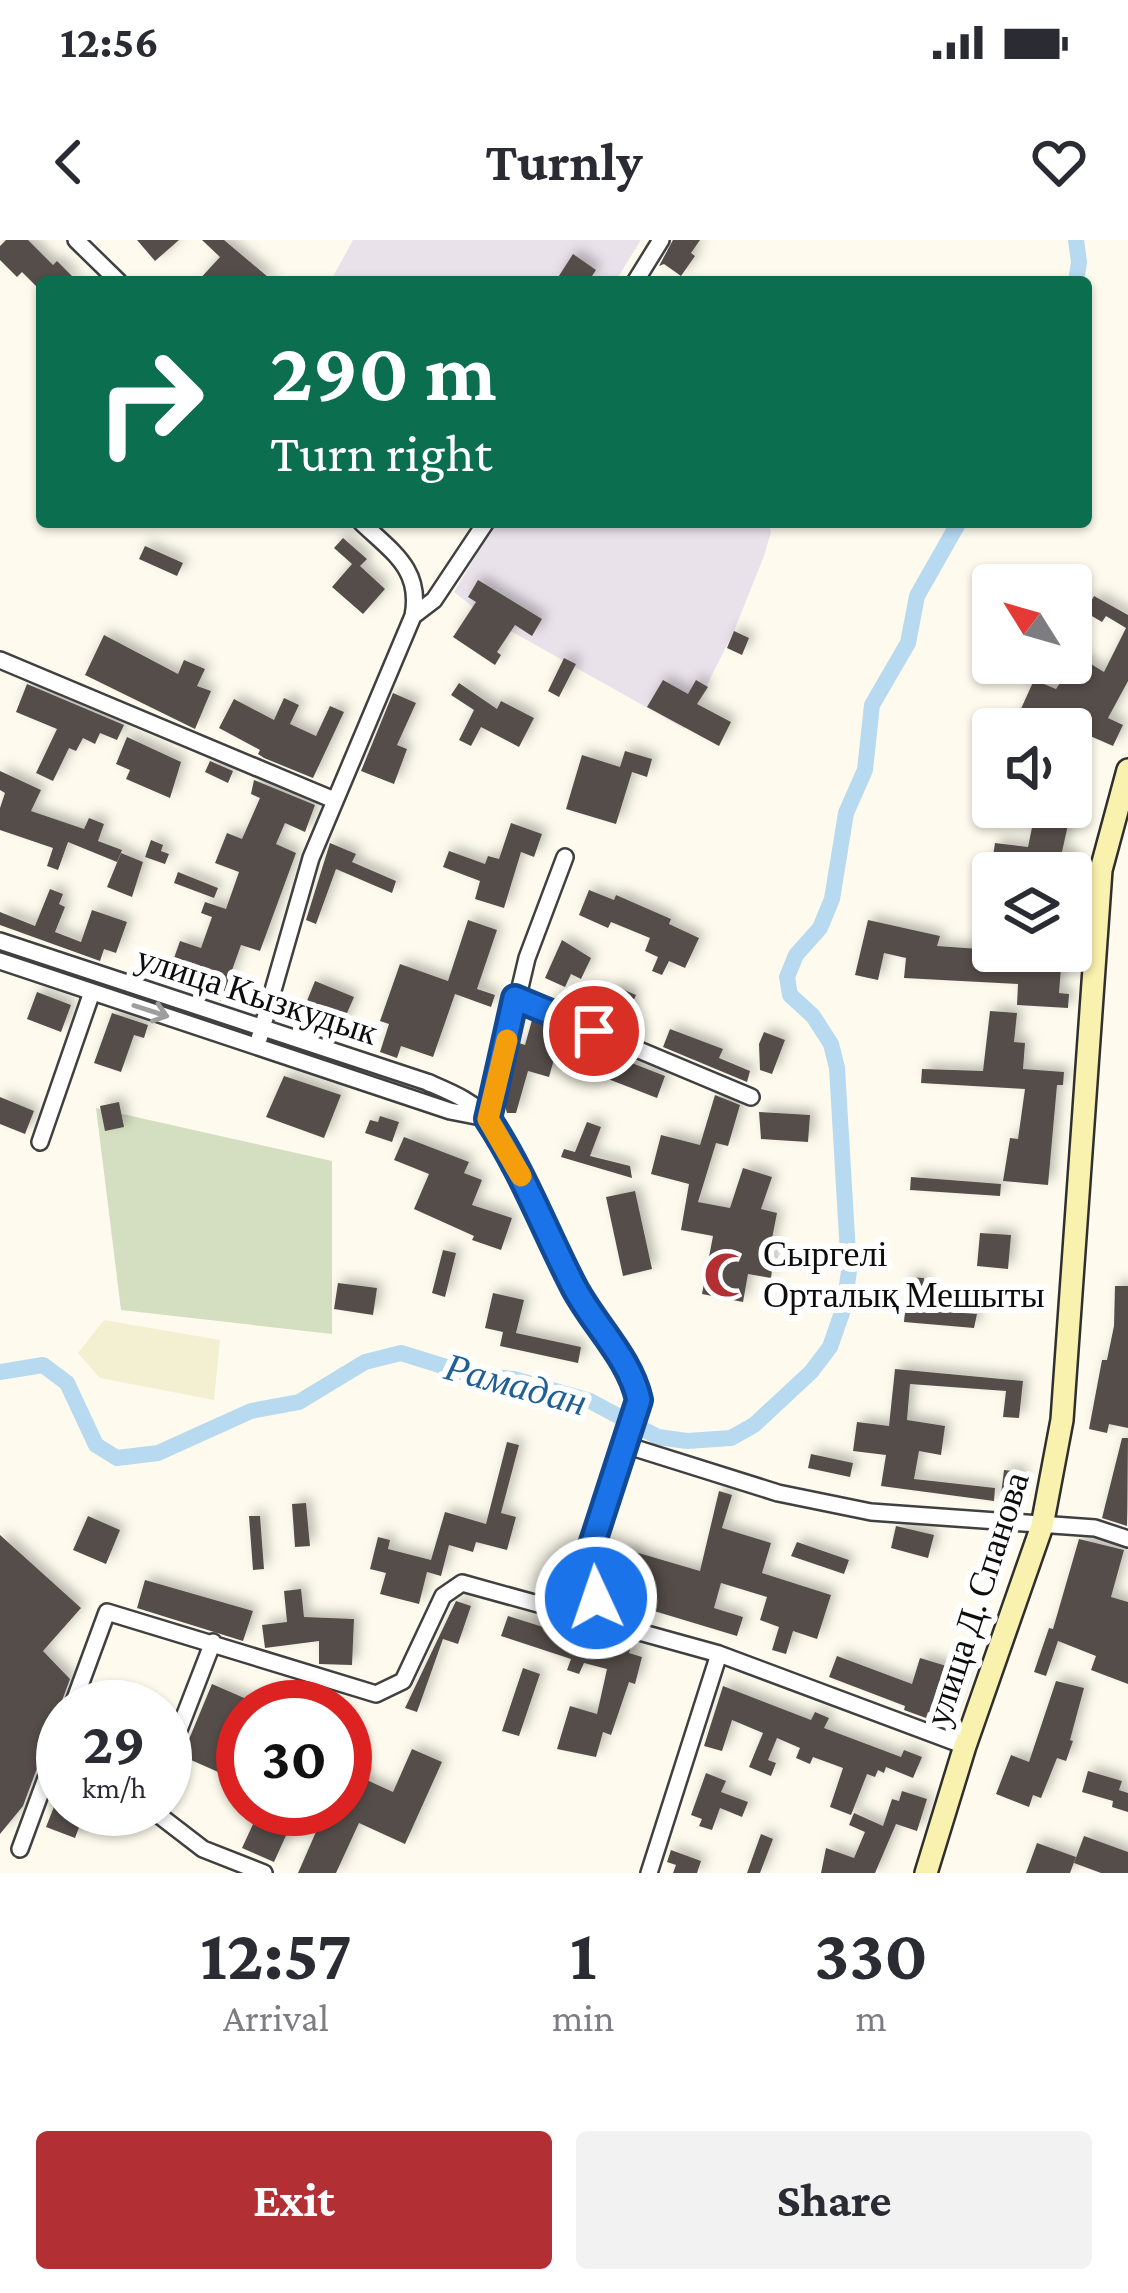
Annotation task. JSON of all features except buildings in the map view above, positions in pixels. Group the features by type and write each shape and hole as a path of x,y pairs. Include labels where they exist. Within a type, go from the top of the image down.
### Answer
{"main road":[{"name":"улица Д. Спанова","path":"926,1873 1042,1526 1062,1420 1101,869 1128,770"}],"street":[{"path":"76,240 112,276"},
{"path":"638,276 661,240"},
{"path":"257,1046 310,857 413,616 418,592 408,568 368,528"},
{"path":"413,616 434,601 482,528"},
{"path":"0,660 334,800"},
{"path":"488,1119 515,998 565,857"},
{"name":"улица Кызкудык","path":"0,941 427,1082 463,1098 488,1119"},
{"path":"36,973 42,955"},
{"path":"0,961 449,1111 488,1119 508,1149 576,1292 635,1382 639,1400 590,1551 596,1598 605,1623"},
{"path":"40,1142 92,992"},
{"path":"515,998 751,1097"},
{"path":"622,1444 778,1493 871,1512 1095,1528 1128,1539"},
{"path":"82,1680 106,1612 376,1694 403,1681 442,1596 462,1583 719,1654 965,1746"},
{"path":"192,1696 213,1642"},
{"path":"649,1873 719,1654"},
{"path":"20,1850 36,1806"},
{"path":"186,1836 203,1849 264,1873"}],"shaded area":[{"path":"353,240 641,240 619,276 333,276"},
{"path":"492,528 770,528 771,532 734,631 685,729 484,616 454,592"},
{"path":"104,1320 220,1340 214,1400 100,1378 78,1353"}],"green space":[{"path":"96,1108 332,1161 332,1334 121,1310"}],"waterway":[{"name":"Рамадан","path":"1076,240 1077,276"},
{"name":"Рамадан","path":"0,1372 43,1365 67,1383 96,1445 117,1458 158,1453 251,1411 299,1402 365,1362 401,1353 472,1375 514,1379 590,1401 658,1437 687,1441 731,1438 754,1425 811,1372 830,1347 844,1307 849,1271 837,1068 831,1044 813,1016 790,995 787,977 796,955 820,928 832,899 846,813 865,770 872,705 908,643 917,596 956,528"}],"slow traffic":[{"path":"507,1040 488,1119 521,1176"}],"place":[{"name":"Сыргелі Орталық Мешыты","path":"727,1275"}],"route":[{"path":"594,1031 515,998 500,1082 488,1119 508,1149 576,1292 635,1382 639,1400 590,1551 596,1598"}]}
